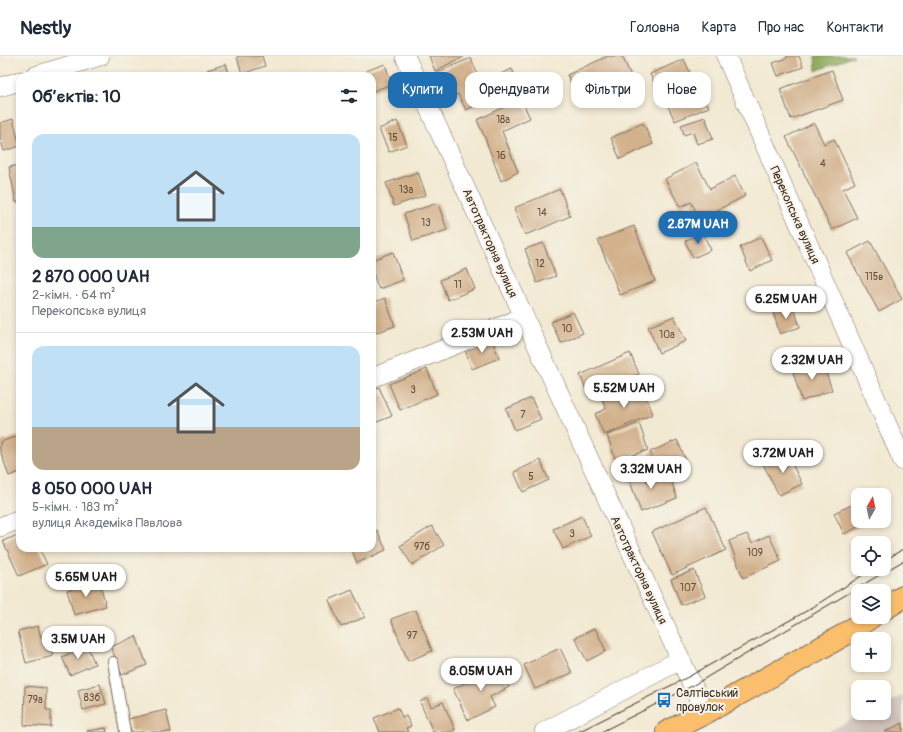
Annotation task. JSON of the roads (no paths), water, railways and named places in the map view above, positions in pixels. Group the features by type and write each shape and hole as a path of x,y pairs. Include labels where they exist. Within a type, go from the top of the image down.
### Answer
{"main road":[{"path":"891,605 903,597"},
{"path":"667,732 705,713 844,635 860,624"}],"street":[{"path":"48,72 100,56"},
{"name":"Автотракторна вулиця","path":"405,56 705,713"},
{"name":"Перекопська вулиця","path":"726,56 903,461"},
{"path":"0,87 16,81"},
{"path":"376,376 524,317"},
{"path":"0,527 16,521"},
{"path":"544,732 680,660"}],"lane":[{"path":"113,662 125,732"}],"tram line":[{"path":"891,557 903,549"},
{"path":"601,732 692,686 903,561"},
{"path":"578,732 688,677 810,609 861,576"}],"place":[{"name":"Салтівський провулок","path":"664,700"}]}
